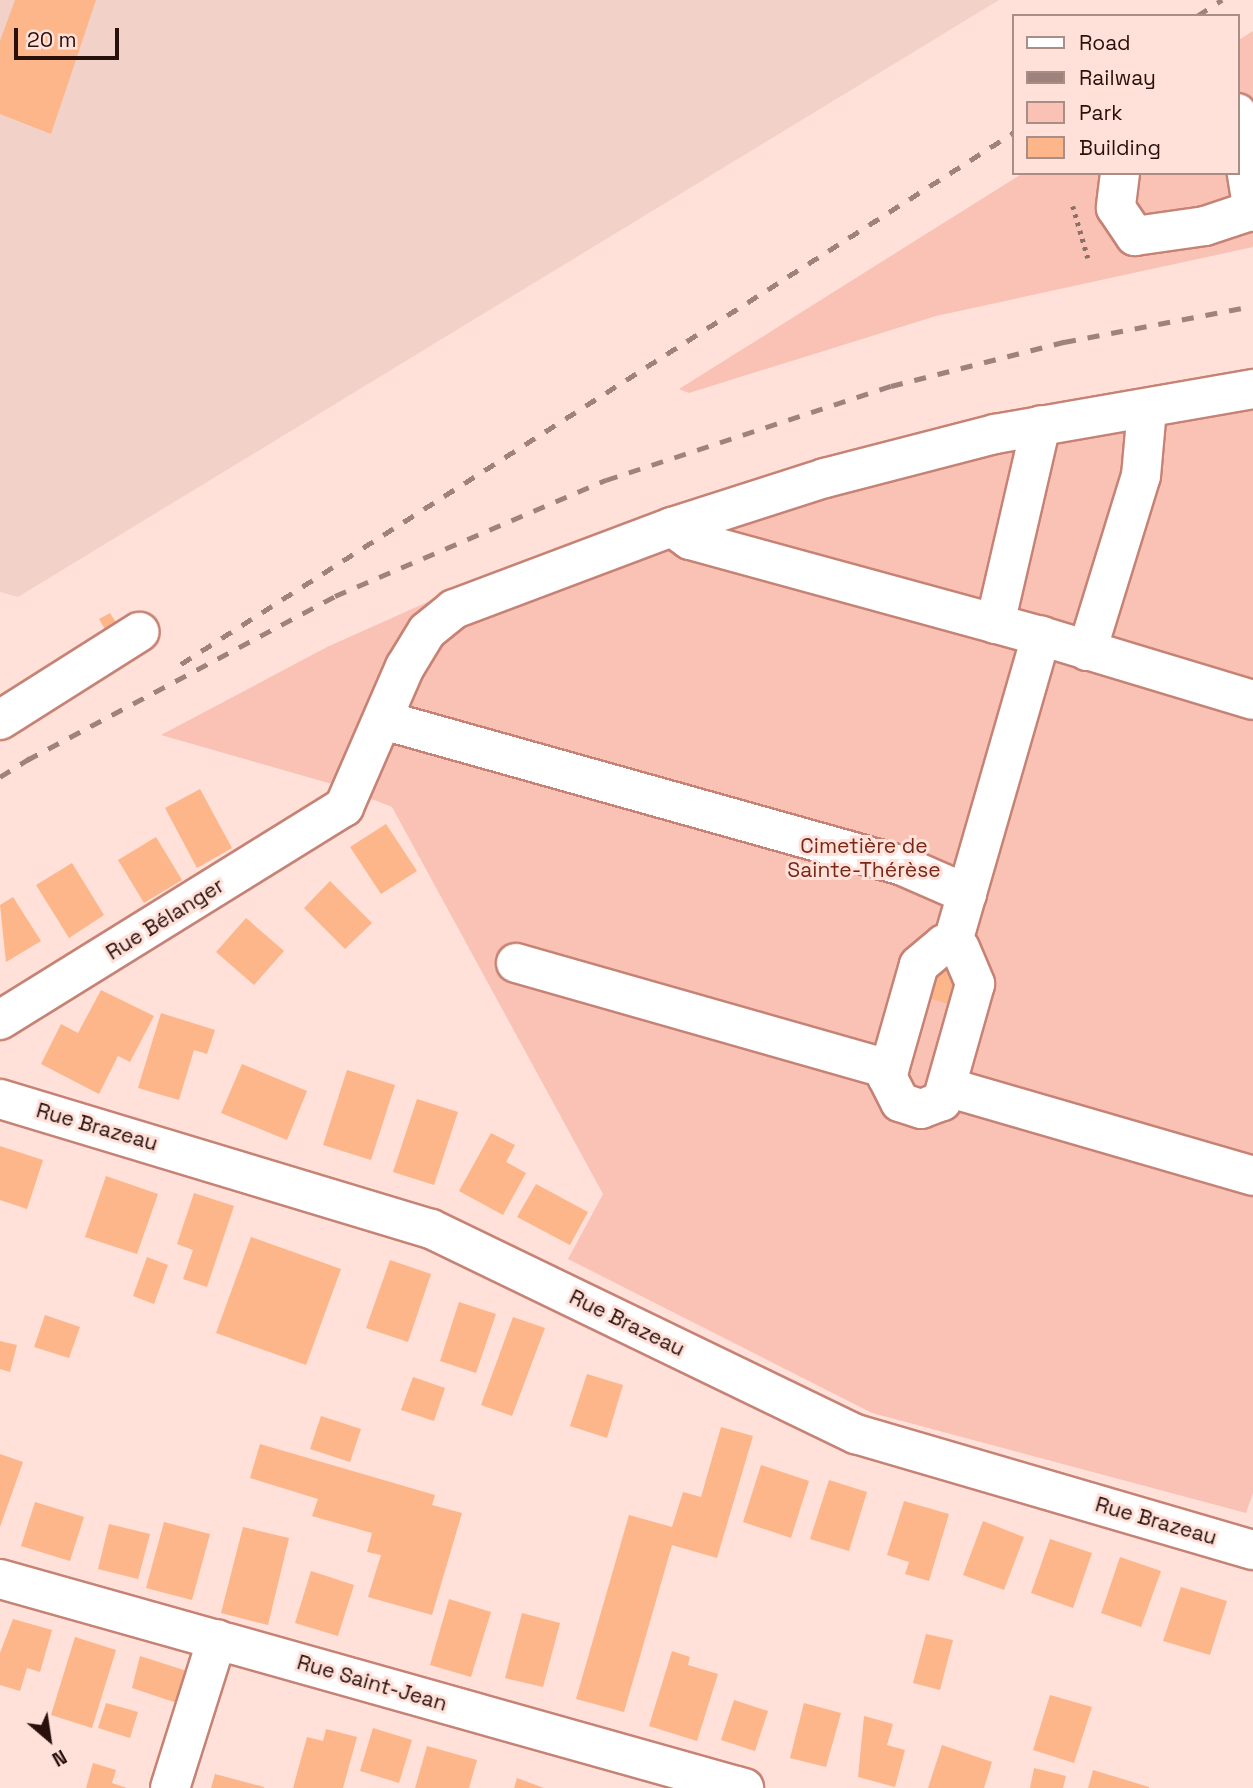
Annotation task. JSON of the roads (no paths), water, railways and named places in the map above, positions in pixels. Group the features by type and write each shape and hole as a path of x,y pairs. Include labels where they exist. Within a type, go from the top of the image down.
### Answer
{"street":[{"path":"1120,175 1116,208 1135,236 1205,226 1253,211 1249,157 1239,120"},
{"name":"Rue Bélanger","path":"0,1020 329,818 349,801 405,667 440,618 499,589 672,527 838,475 1041,425 1253,389"},
{"path":"1087,651 1144,464 1146,409"},
{"path":"995,624 1041,425"},
{"path":"672,527 690,540 1041,636 1253,700"},
{"path":"0,720 139,632"},
{"path":"952,945 1041,636"},
{"path":"383,720 903,866 967,894"},
{"path":"952,945 965,957 975,984 950,1076 938,1105 911,1107 892,1094 892,1058 919,965 933,947 952,945"},
{"path":"516,963 892,1058 1253,1176"},
{"name":"Rue Brazeau","path":"0,1099 431,1229 856,1434 1253,1550"},
{"name":"Rue Saint-Jean","path":"0,1579 744,1788"},
{"path":"170,1788 217,1639"}],"railway":[{"path":"1200,14 1222,0"},
{"path":"181,664 1012,134"},
{"path":"27,760 335,596 606,480 891,386 1064,342 1253,306"},
{"path":"0,777 35,755"}],"park label":[{"name":"Cimetière de Sainte-Thérèse","path":"864,858"}]}
